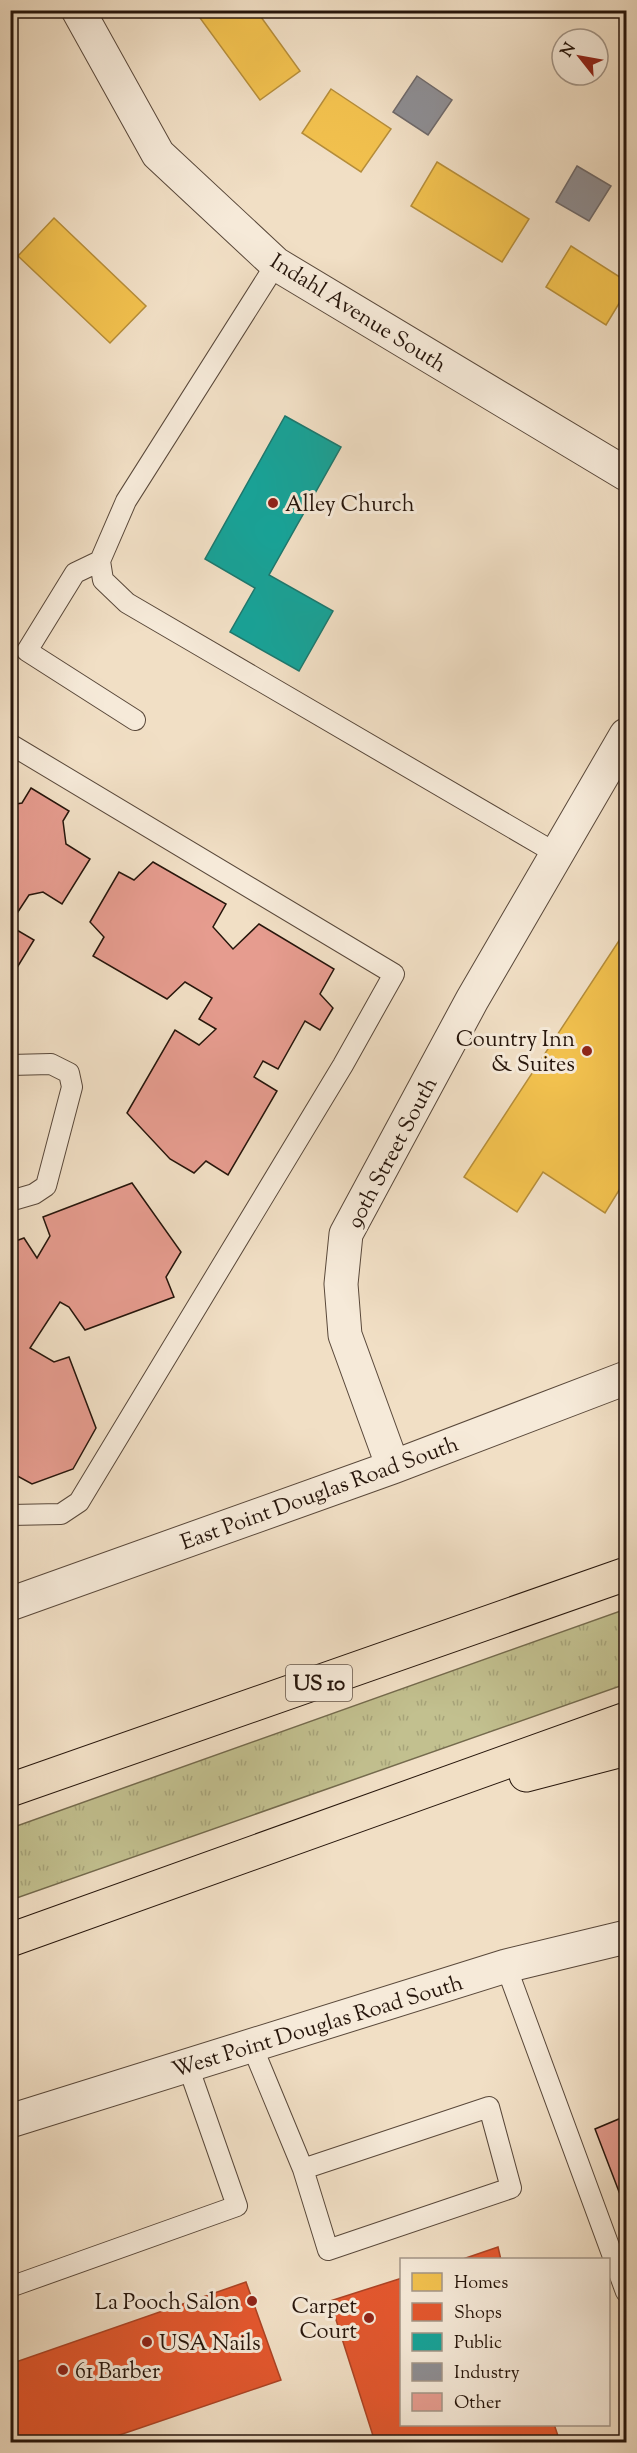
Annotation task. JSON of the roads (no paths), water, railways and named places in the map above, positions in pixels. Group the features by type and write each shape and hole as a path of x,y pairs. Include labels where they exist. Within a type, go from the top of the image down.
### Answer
{"highway":[{"name":"US 10","path":"10,1790 627,1574"},
{"path":"10,1940 627,1719"},
{"path":"313,1832 627,1749"}],"street":[{"name":"Indahl Avenue South","path":"78,10 158,154 276,264 627,474"},
{"name":"90th Street South","path":"393,1467 345,1335 341,1284 346,1234 472,1000 627,735"},
{"name":"East Point Douglas Road South","path":"10,1604 393,1467 627,1378"},
{"name":"West Point Douglas Road South","path":"10,2121 506,1966 627,1937"}],"lane":[{"path":"276,264 126,501 100,561 103,580 127,603 557,854"},
{"path":"100,561 75,573 27,651 135,720"},
{"path":"10,744 394,974 343,1065 79,1502 61,1514 10,1515"},
{"path":"10,1065 51,1064 69,1073 72,1087 46,1186 34,1194 10,1201"},
{"path":"506,1966 627,2292"},
{"path":"252,2046 303,2169 328,2250 511,2188 489,2107 303,2169"},
{"path":"10,2287 237,2206 189,2066"}],"place":[{"name":"Alley Church","path":"273,503"},
{"name":"Country Inn & Suites","path":"587,1051"},
{"name":"La Pooch Salon","path":"252,2301"},
{"name":"Carpet Court","path":"369,2318"},
{"name":"USA Nails","path":"147,2342"},
{"name":"61 Barber","path":"63,2370"}]}
